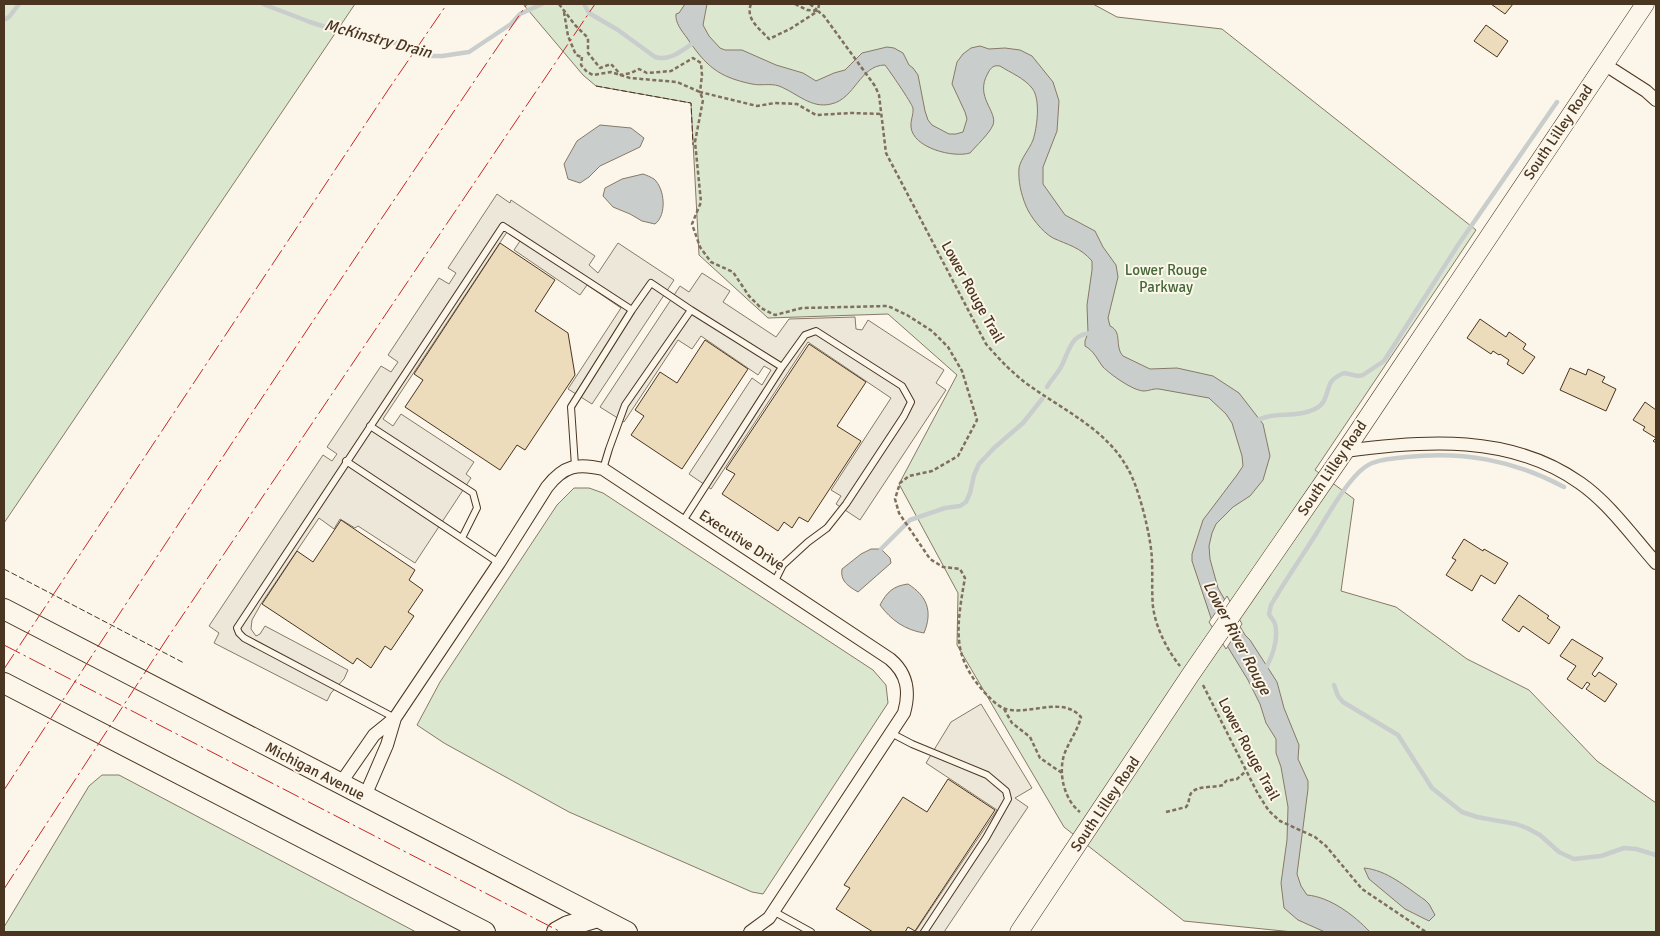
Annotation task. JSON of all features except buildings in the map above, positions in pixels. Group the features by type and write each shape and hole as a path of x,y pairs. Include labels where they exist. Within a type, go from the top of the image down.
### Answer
{"main road":[{"name":"Michigan Avenue","path":"4,609 627,932"},
{"path":"4,682 485,932"},
{"path":"557,932 568,926 598,918"}],"street":[{"name":"South Lilley Road","path":"1019,932 1645,4"},
{"path":"1604,64 1656,100"},
{"path":"1345,451 1443,443 1486,446 1521,454 1558,470 1581,483 1611,511 1656,563"},
{"name":"Executive Drive","path":"575,466 588,465 603,469 682,520 898,665 907,683 907,702 904,713 771,914 750,932"},
{"path":"365,796 387,744 395,718 499,563 547,487 555,477 566,469 575,466"},
{"path":"340,784 374,735 395,718"},
{"name":"Executive Drive","path":"768,932 771,914"}],"lane":[{"path":"395,718 244,638 239,634 237,628 503,226 632,310"},
{"path":"575,466 571,407 651,283 782,367"},
{"path":"603,469 625,405 691,310"},
{"path":"682,520 805,335 816,331 902,386 910,402 904,416 846,504 827,528 808,542 783,565 775,581"},
{"path":"370,426 473,493 477,508 462,538"},
{"path":"346,461 499,563"},
{"path":"891,733 912,744 987,775 1006,791 1008,799 986,838 924,932"},
{"path":"771,914 811,932"}],"path":[{"path":"559,4 588,38 588,53 600,68 611,64 621,75"},
{"path":"751,4 749,8 752,22 769,39 790,29 818,11 819,4"},
{"path":"795,4 807,10 818,11"},
{"name":"Lower Rouge Trail","path":"810,4 824,16 875,86 879,95 886,153 986,344 1005,366 1030,386 1082,420 1113,447 1129,470 1140,500 1150,543 1154,608 1159,631 1178,664 1183,669"},
{"path":"564,10 571,45 576,55 582,56 588,53"},
{"path":"582,56 581,65 587,72 593,75 611,72 621,75 639,69 647,73 671,71 693,58 701,63 700,92 757,106 775,103 797,104 816,115 881,114"},
{"name":"Lower Rouge Trail","path":"1200,680 1246,771 1269,811 1280,821 1315,837 1326,846 1362,889 1426,932"},
{"path":"1003,707 1012,723 1030,737 1040,758 1062,773"},
{"path":"1166,812 1186,807 1192,792 1223,785 1226,781 1237,778 1246,771"}],"green space":[{"path":"4,4 355,4 4,523"},
{"name":"Lower Rouge Parkway","path":"523,4 1093,4 1117,17 1222,29 1476,230 1315,470 1354,499 1341,591 1396,607 1467,659 1529,690 1597,761 1656,803 1656,932 1293,932 1184,921 1064,827 957,645 958,593 899,484 957,375 888,314 768,318 699,255 691,103 596,86 583,75"},
{"path":"574,488 589,488 603,493 873,670 886,685 888,703 763,894 752,892 569,812 444,743 417,725 440,682 557,505"},
{"path":"102,775 119,775 416,932 4,932 4,927 89,786"}],"shaded area":[{"path":"497,194 510,203 511,200 595,256 589,265 598,273 618,243 674,280 592,404 568,389 621,308 587,285 580,295 514,250 520,241 507,232 383,419 393,426 401,414 474,462 466,474 471,478 415,563 358,526 355,528 340,519 334,529 319,518 252,620 251,629 256,636 260,634 265,626 348,670 344,679 331,693 327,701 214,643 219,633 209,626 323,455 332,461 337,454 327,447 381,366 391,372 398,362 388,355 439,278 449,284 456,273 448,268"},
{"path":"702,273 730,291 723,302 776,337 789,319 855,317 856,329 862,330 868,320 944,370 936,383 946,390 860,520 836,504 841,496 831,490 891,398 808,342 711,489 689,474 752,378 762,385 771,370 764,366 758,375 701,336 692,349 678,340 624,422 600,407 680,286 689,292"},
{"path":"981,704 1032,788 1015,798 1028,807 944,932 915,932 997,810 926,763 951,722"}],"water":[{"name":"Lower River Rouge","path":"685,4 707,4 703,25 709,36 720,48 725,50 742,50 776,65 803,73 816,81 845,70 862,53 887,47 894,48 903,53 909,65 918,75 928,120 932,125 949,134 963,132 967,119 952,84 957,62 971,48 980,46 989,49 1005,48 1020,50 1032,56 1053,82 1059,101 1057,131 1043,167 1043,184 1065,215 1095,231 1103,247 1116,265 1118,277 1108,318 1110,326 1116,332 1120,352 1123,356 1150,369 1177,368 1213,376 1239,393 1263,424 1270,456 1263,480 1250,496 1233,507 1216,524 1209,546 1210,559 1218,588 1245,635 1277,682 1284,708 1299,745 1298,759 1308,781 1297,874 1301,886 1307,895 1316,896 1333,903 1357,919 1370,932 1325,932 1298,920 1284,908 1281,883 1287,840 1288,807 1281,767 1276,753 1276,739 1266,723 1260,704 1248,680 1212,621 1192,561 1192,554 1203,520 1243,466 1242,456 1232,423 1226,414 1209,398 1159,389 1144,391 1128,385 1106,370 1085,346 1088,333 1087,305 1092,261 1078,249 1053,238 1041,228 1028,210 1020,187 1019,168 1033,140 1037,121 1037,99 1032,88 1021,78 1000,66 993,67 984,82 984,89 994,120 993,125 986,136 970,153 944,153 926,146 913,134 911,125 913,108 885,65 876,66 869,70 846,96 839,101 824,105 804,100 779,86 755,85 730,78 707,63 681,30 676,14 679,13"},
{"path":"600,125 631,128 644,138 640,147 600,166 580,183 568,179 564,164 577,141"},
{"path":"643,174 658,183 662,195 663,208 659,220 655,224 642,221 613,207 603,196 605,188 622,179"},
{"path":"871,549 881,549 890,558 891,563 858,592 844,580 842,569 861,554"},
{"path":"908,584 924,599 928,611 927,625 924,633 899,624 880,605 891,590"},
{"path":"1364,868 1381,872 1403,885 1425,900 1435,915 1429,921 1405,909 1369,879"}],"pier":[{"path":"1227,596 1242,624 1226,649 1209,622"}],"waterway":[{"name":"McKinstry Drain","path":"4,20 9,17 19,4"},
{"name":"McKinstry Drain","path":"263,4 335,30 397,43 430,56 469,52 511,24 520,14 542,4"},
{"name":"McKinstry Drain","path":"584,4 589,13 618,30 655,57 666,58 682,51 696,41"},
{"path":"1254,422 1269,416 1300,414 1315,409 1322,404 1331,382 1337,377 1344,373 1358,376 1363,375 1384,361 1458,245 1557,102"},
{"path":"1047,387 1061,367 1075,339 1094,333"},
{"path":"881,549 910,520 945,508 960,506 966,502 979,464 1023,423 1042,399"},
{"name":"Lower River Rouge","path":"1264,671 1270,660 1276,636 1275,624 1269,614 1271,605 1338,498 1351,480 1369,464 1390,459 1427,455 1468,457 1507,464 1526,470 1564,487"},
{"path":"1334,685 1338,696 1343,702 1398,735 1432,788 1462,812 1527,828 1540,835 1559,852 1574,859 1601,856 1624,848 1636,849 1656,855"}],"fence":[{"path":"596,86 691,103 693,145"},
{"path":"4,569 184,663"}],"power":[{"path":"4,669 447,4"},
{"path":"4,790 263,396 527,4"},
{"path":"4,889 168,637 595,4"},
{"path":"4,645 561,932"}]}
